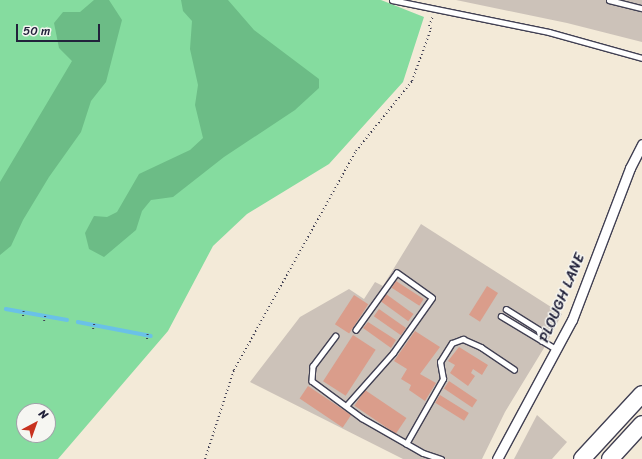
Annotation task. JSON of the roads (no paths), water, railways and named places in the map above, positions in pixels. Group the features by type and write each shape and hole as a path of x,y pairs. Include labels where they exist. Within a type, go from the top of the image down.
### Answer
{"highway":[{"path":"582,459 642,394"},
{"path":"610,459 642,424"}],"street":[{"name":"PLOUGH LANE","path":"497,459 572,320 640,154 642,144"}],"lane":[{"path":"392,0 438,12 549,32 642,58"},
{"path":"609,0 642,8"},
{"path":"346,406 393,353 432,298 397,273 356,330"},
{"path":"506,309 539,330 542,340"},
{"path":"501,316 556,349"},
{"path":"336,336 313,366 312,381 346,406 406,444 441,459"},
{"path":"406,444 443,379 440,362 452,343 464,339 481,347 514,369"}],"waterway":[{"path":"6,309 67,320"},
{"path":"78,322 151,336"}]}
